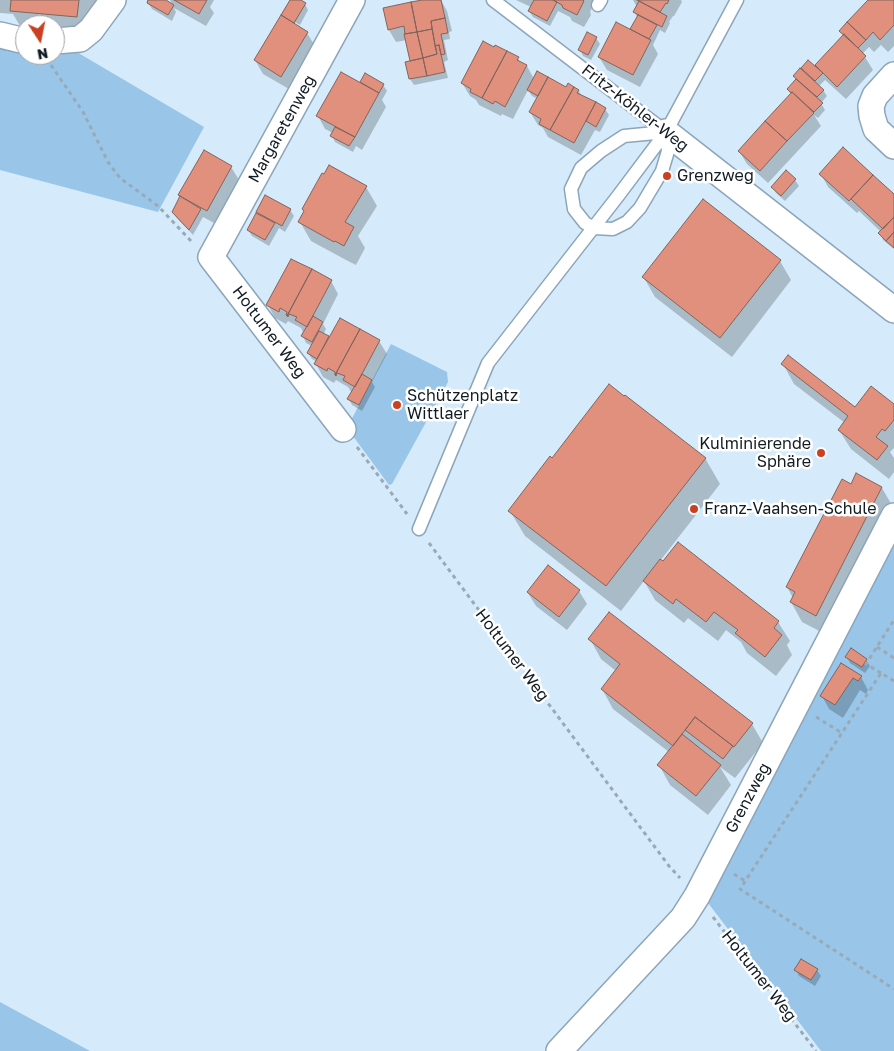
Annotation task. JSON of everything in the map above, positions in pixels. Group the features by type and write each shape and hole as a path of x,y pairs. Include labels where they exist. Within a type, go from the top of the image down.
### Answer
{"street":[{"path":"65,46 80,39 91,30 113,0"},
{"name":"Margaretenweg","path":"211,257 352,0"},
{"path":"0,36 15,39"},
{"path":"894,76 875,96 871,106 876,129 894,146"},
{"name":"Fritz-Köhler-Weg","path":"659,126 894,310"},
{"name":"Holtumer Weg","path":"211,257 343,429"},
{"name":"Grenzweg","path":"559,1051 682,918 697,896 894,516"}],"lane":[{"name":"Fritz-Köhler-Weg","path":"493,0 659,126"},
{"path":"419,529 488,363 594,228 737,0"},
{"path":"659,126 668,151 662,171 640,208 628,222 613,229 594,228 585,223 574,209 571,189 581,168 601,151 624,136 659,126"}],"path":[{"path":"59,65 108,162 120,178 158,206 198,248 211,257"},
{"name":"Holtumer Weg","path":"343,429 669,866 697,896 816,1051"},
{"path":"894,620 866,664 894,681"},
{"path":"877,646 894,658"},
{"path":"881,672 740,889 894,988"}],"shaded area":[{"path":"0,46 15,48 15,65 65,65 65,51 75,51 204,127 158,212 0,170"},
{"name":"Schützenplatz Wittlaer","path":"391,344 447,372 448,382 392,484 389,485 347,428"},
{"path":"894,523 894,1051 821,1051 702,895"},
{"path":"0,1002 90,1051 0,1051"}],"building":[{"path":"11,0 79,0 77,17 10,11"},
{"path":"148,0 166,0 174,5 168,15 147,3"},
{"path":"174,0 207,0 199,14"},
{"path":"290,0 301,0 306,3 294,23 281,15"},
{"path":"441,0 445,18 431,21 432,29 417,32 411,2"},
{"path":"534,0 553,0 557,2 547,21 528,11"},
{"path":"553,0 583,0 584,1 577,15"},
{"path":"637,0 669,0 660,12"},
{"path":"868,0 894,0 894,25 880,40 873,32 866,40 847,22"},
{"path":"639,1 667,16 662,27 633,12"},
{"path":"411,2 417,32 405,34 404,26 388,30 383,8"},
{"path":"281,15 308,32 281,77 254,60"},
{"path":"638,15 657,25 649,39 630,29"},
{"path":"445,18 448,33 441,34 445,54 441,55 439,45 435,46 431,21"},
{"path":"616,22 651,40 633,75 598,57"},
{"path":"847,22 866,40 858,48 839,31"},
{"path":"432,29 437,54 423,58 417,32"},
{"path":"417,32 423,58 410,61 404,34"},
{"path":"587,32 597,37 588,55 578,50"},
{"path":"844,34 866,56 837,87 815,65"},
{"path":"483,41 507,51 482,98 470,92 471,89 461,83"},
{"path":"439,45 445,72 427,76 423,58 437,54 435,46"},
{"path":"507,51 519,57 517,60 527,65 505,107 495,101 493,104 482,98"},
{"path":"423,58 427,76 409,79 405,62"},
{"path":"808,60 823,73 815,81 801,68"},
{"path":"800,68 824,90 817,97 793,76"},
{"path":"537,71 548,77 538,96 527,90"},
{"path":"341,72 379,93 355,137 316,116"},
{"path":"365,73 384,84 379,93 360,82"},
{"path":"548,77 566,87 568,83 574,87 550,130 539,124 541,119 529,112"},
{"path":"796,79 823,103 814,112 787,89"},
{"path":"574,87 579,90 577,93 596,102 574,143 550,130"},
{"path":"792,92 814,113 787,141 765,121"},
{"path":"596,102 606,108 596,127 586,121"},
{"path":"765,121 787,141 760,171 738,151"},
{"path":"335,127 355,137 349,146 330,136"},
{"path":"843,147 873,175 849,201 819,174"},
{"path":"204,150 232,166 207,211 178,195"},
{"path":"329,165 367,186 345,222 354,227 344,246 298,222 304,211 302,209 322,173 324,174"},
{"path":"786,170 796,179 781,196 771,187"},
{"path":"873,175 894,194 894,217 883,229 851,199"},
{"path":"265,195 291,209 282,226 256,212"},
{"path":"180,196 201,209 189,230 172,212"},
{"path":"703,199 781,260 720,338 642,277"},
{"path":"256,213 275,223 265,240 247,230"},
{"path":"894,217 894,232 886,241 878,233"},
{"path":"894,232 894,248 886,241"},
{"path":"291,259 312,269 287,316 287,312 280,308 279,312 266,305"},
{"path":"312,269 332,280 307,327 295,320 297,317 289,314 287,316"},
{"path":"313,316 323,322 312,342 301,336"},
{"path":"340,318 360,329 335,375 335,372 328,368 327,371 314,364"},
{"path":"360,329 380,340 355,387 343,380 345,376 337,373 335,375"},
{"path":"319,331 329,336 317,359 307,353"},
{"path":"788,355 855,407 871,386 894,404 894,420 885,431 882,429 876,437 888,446 877,460 838,430 848,416 781,364"},
{"path":"362,374 372,380 359,405 347,399"},
{"path":"609,384 706,458 606,586 508,511"},
{"path":"856,473 882,487 816,616 790,602 795,592 786,587 842,479 851,484"},
{"path":"678,542 779,621 774,628 782,635 765,657 735,633 738,630 714,612 706,622 676,599 673,604 643,581 660,559 663,561"},
{"path":"548,565 580,590 559,617 527,592"},
{"path":"609,612 753,723 734,747 695,717 673,746 601,689 620,664 588,639"},
{"path":"851,648 867,659 862,667 845,657"},
{"path":"841,663 862,676 858,681 853,678 835,705 820,696"},
{"path":"695,717 733,746 723,759 685,730"},
{"path":"682,734 721,765 696,796 657,765"},
{"path":"801,959 818,969 811,980 794,970"}],"place":[{"name":"Grenzweg","path":"667,176"},
{"name":"Schützenplatz Wittlaer","path":"397,405"},
{"name":"Kulminierende Sphäre","path":"821,453"},
{"name":"Franz-Vaahsen-Schule","path":"694,509"}]}
